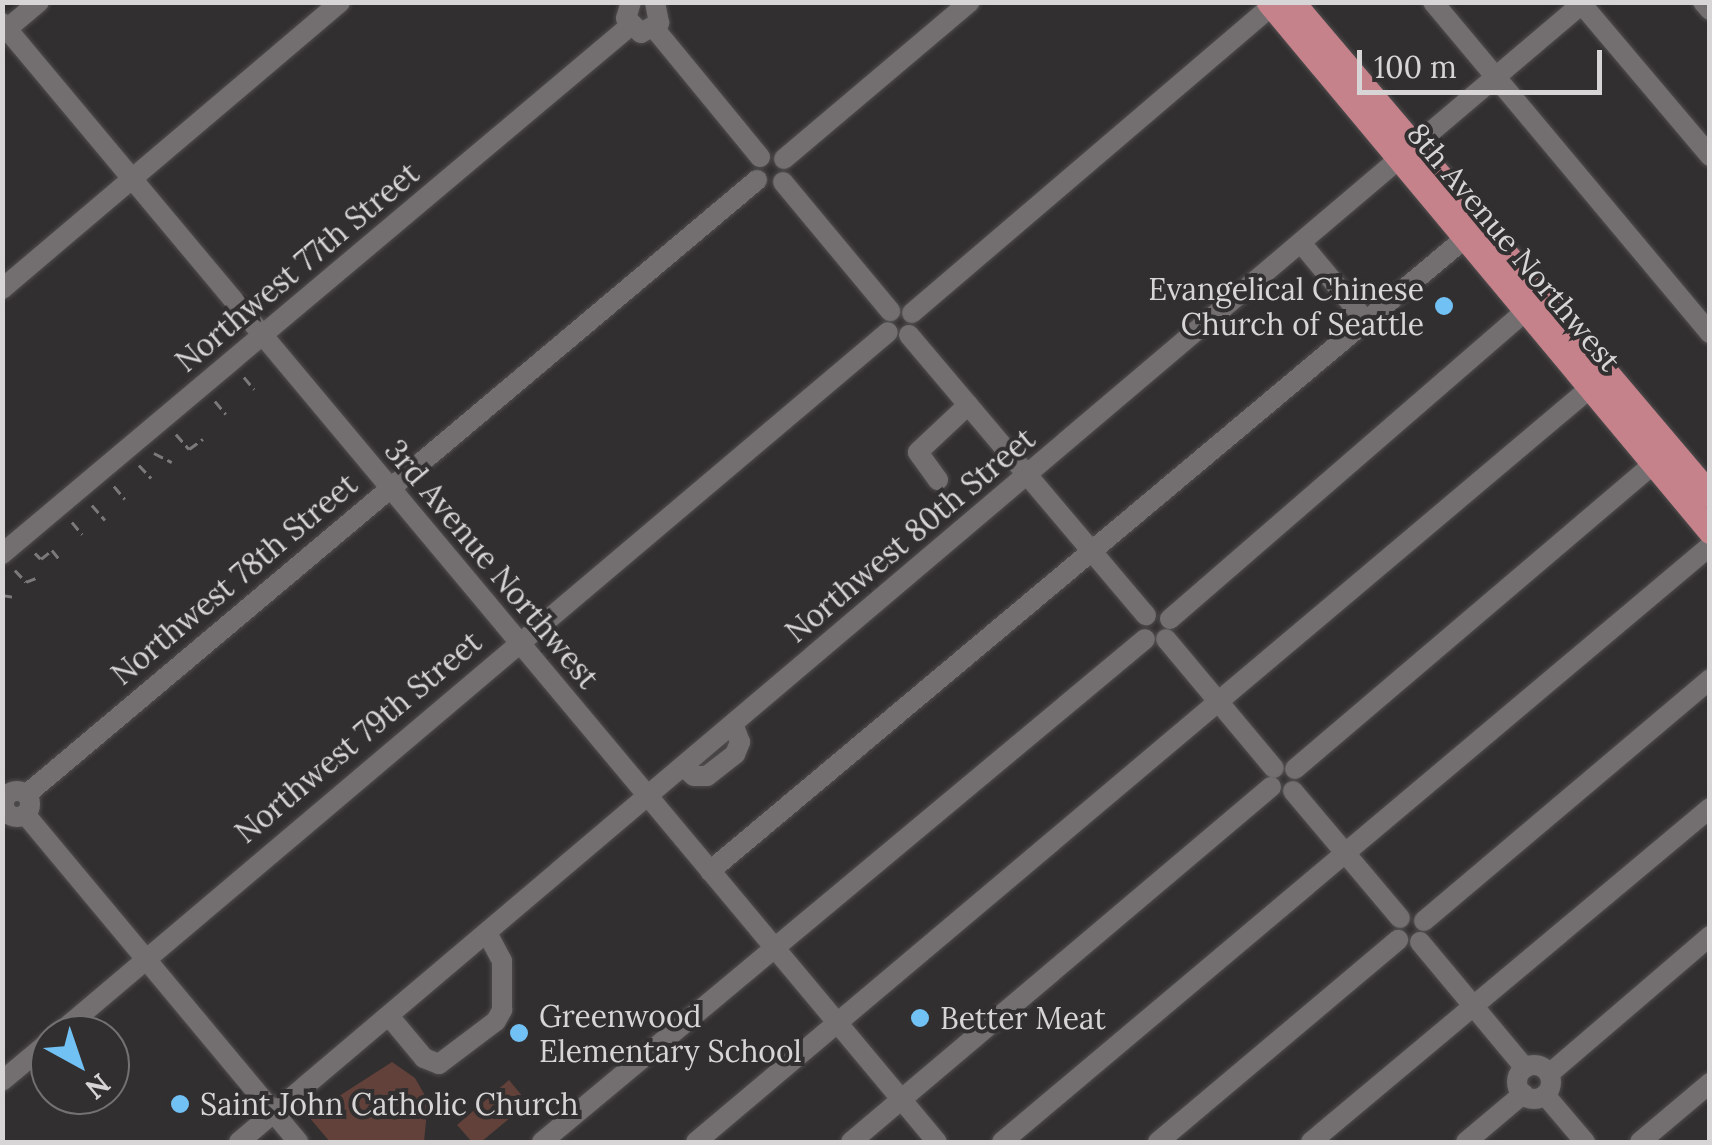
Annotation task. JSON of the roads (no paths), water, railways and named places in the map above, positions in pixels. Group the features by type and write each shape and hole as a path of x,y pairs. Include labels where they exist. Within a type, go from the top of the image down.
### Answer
{"main road":[{"name":"8th Avenue Northwest","path":"1278,4 1710,495"},
{"name":"8th Avenue Northwest","path":"1408,155 1464,239 1710,531"}],"street":[{"path":"4,28 39,2"},
{"path":"2,289 340,2"},
{"path":"631,2 630,26 641,33 654,28 660,17 657,3"},
{"path":"970,2 784,160 784,182 1146,615 1140,626 1160,632 1280,775 1283,794 1293,791 1347,856 1399,929"},
{"path":"1433,2 1710,333"},
{"path":"1703,2 1710,10"},
{"path":"1582,3 1710,156"},
{"name":"Northwest 80th Street","path":"239,1142 1408,155 1582,3"},
{"name":"Northwest 79th Street","path":"82,1015 518,641 1278,4"},
{"name":"Northwest 77th Street","path":"9,562 262,334 630,26"},
{"name":"3rd Avenue Northwest","path":"4,28 937,1142"},
{"path":"654,28 760,157 758,180 767,186 784,182"},
{"path":"760,157 770,153 784,160"},
{"name":"Northwest 78th Street","path":"12,802 758,180"},
{"path":"710,871 1464,239"},
{"path":"1302,244 1366,322"},
{"path":"542,1142 773,946 1160,632 1525,312"},
{"path":"696,1142 1590,388"},
{"path":"938,480 918,452 968,404"},
{"path":"851,1142 1280,775 1653,464"},
{"path":"1002,1142 1347,856 1710,546"},
{"path":"1158,1142 1399,929 1422,931 1710,679"},
{"path":"12,802 298,1142"},
{"path":"1311,1142 1710,808"},
{"path":"1422,931 1472,1007 1524,1068 1518,1082 1539,1088 1584,1142"},
{"path":"388,1016 424,1058 439,1064 496,1021 502,1010 502,961 487,933"},
{"path":"1466,1142 1539,1088 1710,936"},
{"path":"2,1081 30,1058"},
{"path":"1640,1142 1710,1084"}],"place":[{"name":"Evangelical Chinese Church of Seattle","path":"1444,306"},
{"name":"Better Meat","path":"920,1018"},
{"name":"Greenwood Elementary School","path":"519,1033"},
{"name":"Saint John Catholic Church","path":"180,1104"}]}
